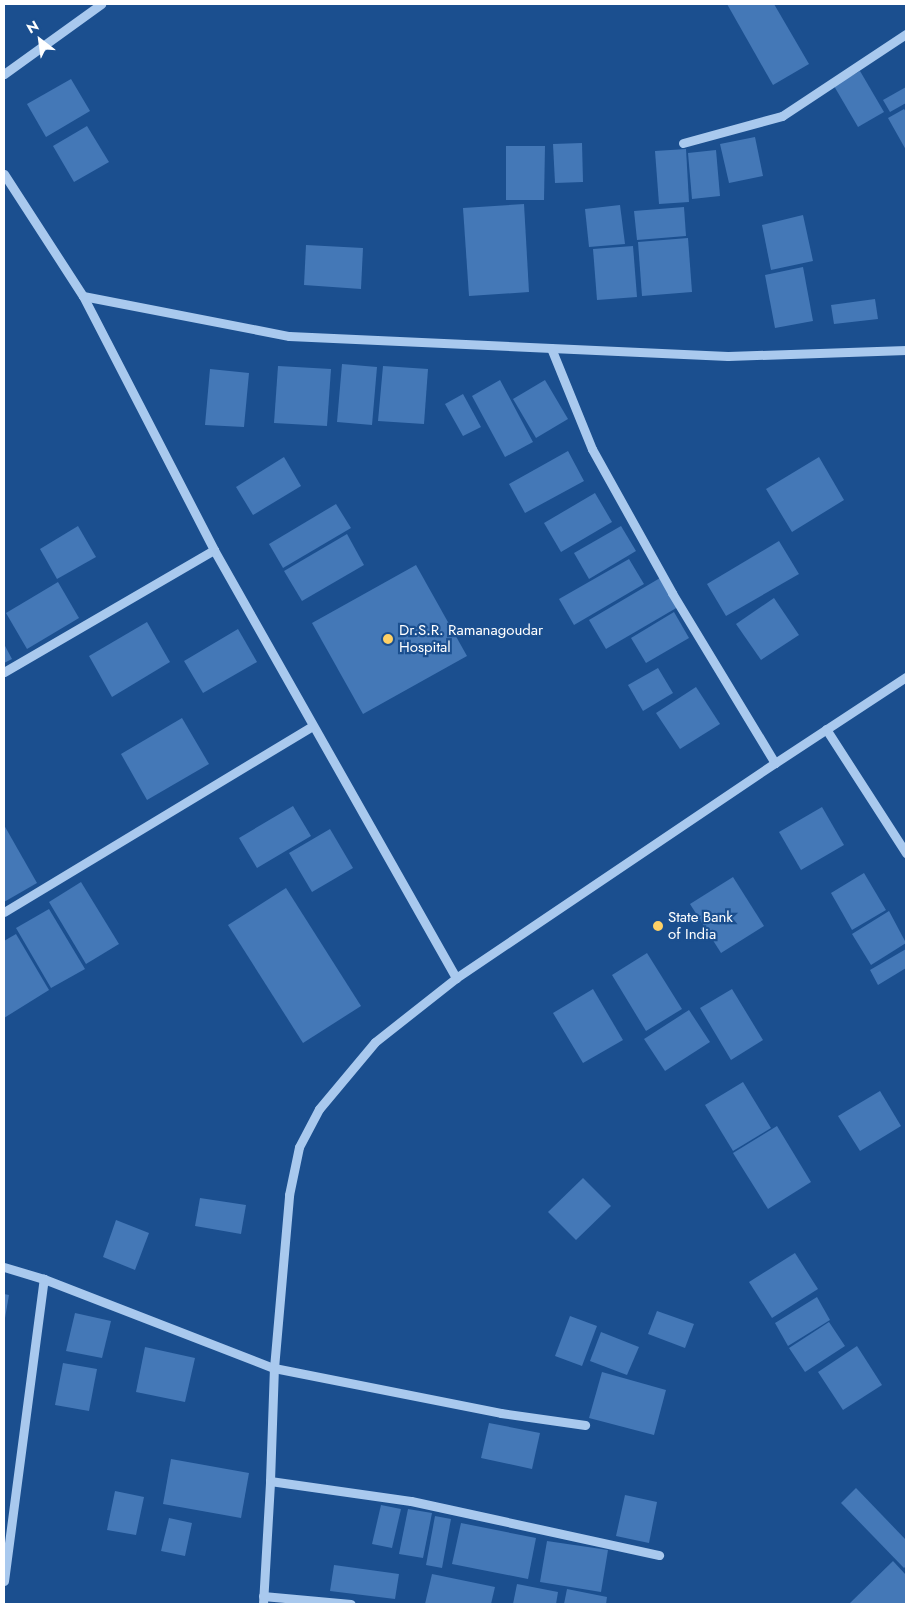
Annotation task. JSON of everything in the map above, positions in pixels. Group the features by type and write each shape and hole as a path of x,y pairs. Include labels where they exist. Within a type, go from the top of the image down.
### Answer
{"street":[{"path":"4,74 101,4"},
{"path":"683,143 782,116 906,34"},
{"path":"4,174 83,296 214,550 456,978"},
{"path":"83,296 288,336 728,356 906,350"},
{"path":"551,348 592,449 672,592 775,762"},
{"path":"4,672 214,550"},
{"path":"351,1604 263,1600 274,1368 289,1194 299,1147 319,1109 375,1042 456,978 775,762 906,677"},
{"path":"4,912 312,726"},
{"path":"826,729 906,853"},
{"path":"4,1267 44,1279 274,1368 501,1413 585,1425"},
{"path":"4,1581 6,1542 44,1279"},
{"path":"270,1481 412,1501 659,1555"}],"building":[{"path":"727,4 774,4 809,64 773,85"},
{"path":"860,71 884,112 858,127 834,86"},
{"path":"71,79 90,111 46,137 27,104"},
{"path":"906,87 906,103 890,112 883,100"},
{"path":"904,109 906,112 906,150 888,118"},
{"path":"87,126 109,162 74,182 53,146"},
{"path":"755,137 763,176 729,183 720,144"},
{"path":"582,143 583,182 555,183 553,144"},
{"path":"506,146 545,146 544,200 506,200"},
{"path":"686,149 689,202 659,204 655,151"},
{"path":"716,150 720,196 692,199 688,153"},
{"path":"524,204 529,292 469,296 463,208"},
{"path":"620,205 625,244 589,247 585,209"},
{"path":"684,207 686,236 637,240 634,211"},
{"path":"803,215 813,261 771,270 762,225"},
{"path":"688,238 692,292 642,296 638,242"},
{"path":"306,245 363,248 361,289 304,285"},
{"path":"633,246 637,297 597,300 593,249"},
{"path":"803,267 813,321 775,328 765,275"},
{"path":"875,299 878,319 834,324 831,305"},
{"path":"342,364 377,367 372,425 337,422"},
{"path":"278,366 331,369 327,426 274,423"},
{"path":"383,366 428,369 424,424 378,421"},
{"path":"210,369 249,373 244,427 205,425"},
{"path":"500,380 533,442 505,457 472,396"},
{"path":"545,380 568,419 536,438 513,399"},
{"path":"463,394 481,427 463,436 445,404"},
{"path":"568,451 584,481 525,513 509,484"},
{"path":"284,457 301,486 253,515 236,487"},
{"path":"819,457 844,500 792,532 766,489"},
{"path":"595,493 612,522 561,552 544,523"},
{"path":"336,504 351,528 283,568 269,544"},
{"path":"78,526 96,557 57,579 40,549"},
{"path":"621,526 636,551 589,579 574,553"},
{"path":"347,534 364,565 302,601 284,571"},
{"path":"779,541 799,574 726,616 707,584"},
{"path":"629,559 644,584 574,625 559,599"},
{"path":"416,565 467,656 363,714 312,623"},
{"path":"660,578 678,607 606,649 589,620"},
{"path":"58,582 79,618 27,649 6,613"},
{"path":"774,598 799,635 761,660 736,624"},
{"path":"674,612 689,638 646,663 631,638"},
{"path":"147,622 170,662 112,697 89,656"},
{"path":"238,629 257,662 203,693 184,661"},
{"path":"4,644 12,659 4,663"},
{"path":"658,668 673,693 643,711 628,685"},
{"path":"696,687 720,724 680,749 656,713"},
{"path":"182,718 209,764 147,800 121,754"},
{"path":"293,806 311,836 257,868 239,838"},
{"path":"822,807 844,845 801,870 779,832"},
{"path":"4,825 37,883 4,902"},
{"path":"330,829 353,868 312,892 289,853"},
{"path":"864,873 886,910 852,930 831,893"},
{"path":"733,877 764,926 721,953 690,904"},
{"path":"81,882 119,944 86,964 49,902"},
{"path":"286,888 361,1006 303,1043 228,925"},
{"path":"49,909 85,969 51,988 16,928"},
{"path":"889,911 906,943 871,965 852,934"},
{"path":"16,934 49,990 4,1018 4,941"},
{"path":"906,949 906,968 878,985 870,970"},
{"path":"647,953 682,1009 646,1031 612,975"},
{"path":"593,989 623,1040 583,1063 553,1013"},
{"path":"732,989 763,1040 731,1060 700,1008"},
{"path":"689,1010 710,1042 665,1071 644,1039"},
{"path":"743,1082 771,1128 733,1151 705,1105"},
{"path":"880,1091 901,1126 860,1151 838,1116"},
{"path":"777,1126 811,1182 768,1209 733,1153"},
{"path":"583,1178 611,1206 576,1240 548,1212"},
{"path":"200,1198 246,1205 241,1234 195,1226"},
{"path":"116,1220 149,1233 135,1270 103,1257"},
{"path":"795,1253 818,1289 772,1318 749,1282"},
{"path":"4,1294 9,1295 5,1318 4,1318"},
{"path":"817,1297 830,1320 788,1346 775,1323"},
{"path":"657,1311 694,1324 685,1348 648,1334"},
{"path":"75,1313 111,1321 102,1358 66,1351"},
{"path":"570,1316 597,1326 582,1366 555,1356"},
{"path":"829,1322 845,1346 805,1372 789,1348"},
{"path":"601,1332 639,1347 627,1375 590,1361"},
{"path":"857,1346 882,1385 843,1410 818,1372"},
{"path":"145,1347 195,1358 185,1402 136,1392"},
{"path":"63,1363 97,1369 89,1411 55,1405"},
{"path":"602,1372 666,1390 654,1435 589,1418"},
{"path":"489,1423 540,1433 532,1469 481,1458"},
{"path":"171,1459 249,1473 241,1518 163,1504"},
{"path":"856,1488 906,1540 906,1566 904,1568 841,1503"},
{"path":"115,1491 144,1497 136,1535 107,1530"},
{"path":"625,1495 657,1502 649,1543 616,1536"},
{"path":"381,1505 401,1509 392,1548 372,1544"},
{"path":"408,1509 432,1513 423,1558 399,1554"},
{"path":"435,1516 451,1519 442,1568 426,1565"},
{"path":"169,1518 192,1523 185,1556 161,1551"},
{"path":"461,1523 536,1538 528,1579 452,1564"},
{"path":"547,1541 608,1550 601,1592 540,1582"},
{"path":"893,1561 906,1575 906,1604 849,1604"},
{"path":"334,1565 399,1574 395,1599 330,1591"},
{"path":"432,1574 495,1587 491,1604 425,1604"},
{"path":"517,1584 558,1592 556,1604 513,1604"},
{"path":"567,1589 607,1597 606,1604 564,1604"}],"place":[{"name":"Dr.S.R. Ramanagoudar Hospital","path":"388,639"},
{"name":"State Bank of India","path":"658,926"}]}
